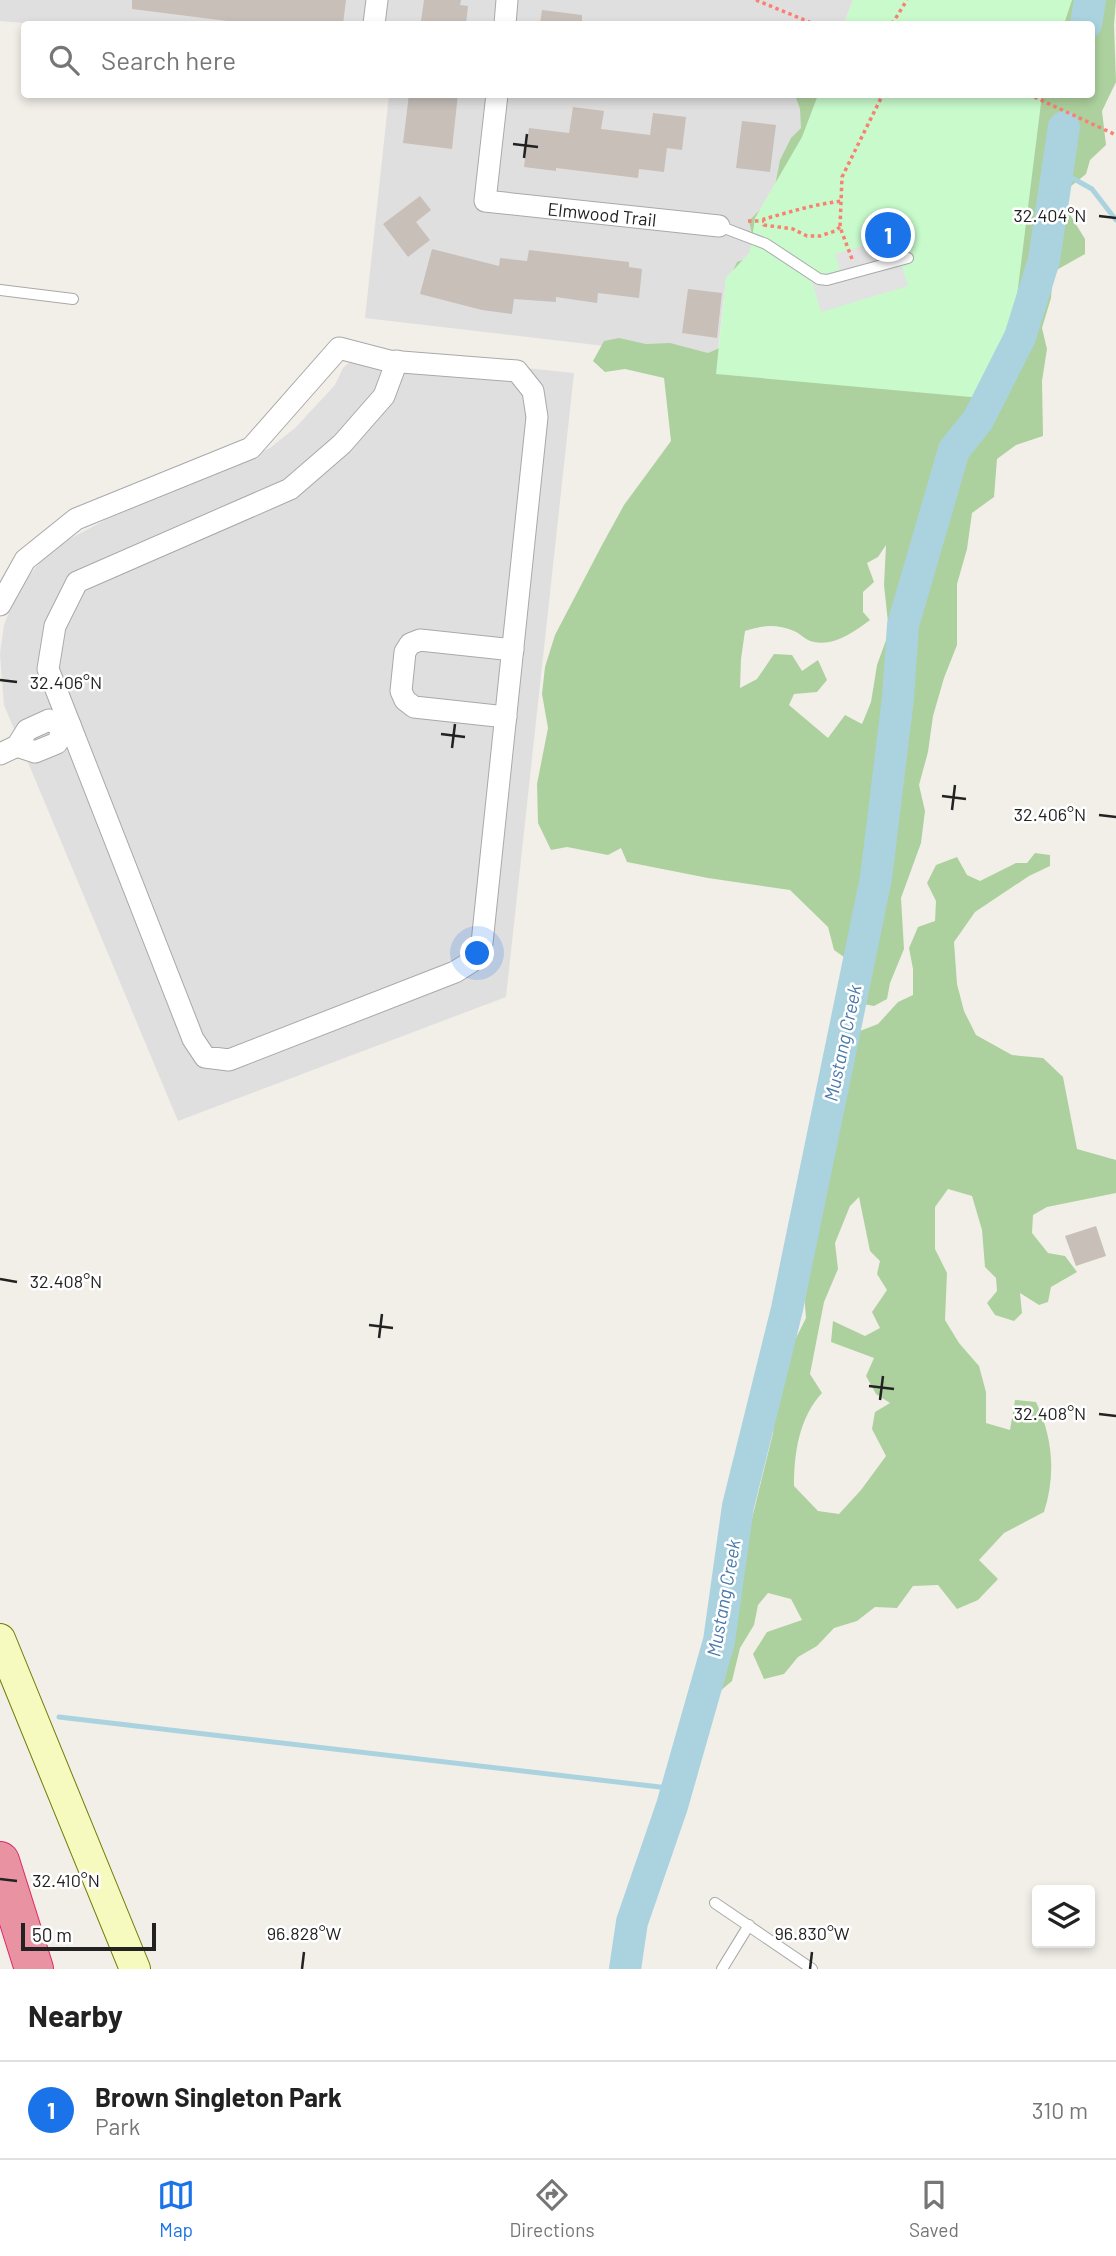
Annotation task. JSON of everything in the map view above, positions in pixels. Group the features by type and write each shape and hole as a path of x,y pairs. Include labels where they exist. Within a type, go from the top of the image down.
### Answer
{"highway":[{"path":"0,1861 34,1969"},
{"path":"0,1942 11,1969"}],"main road":[{"path":"0,1639 135,1969"}],"street":[{"path":"374,21 377,0"},
{"path":"505,21 507,0"},
{"name":"Elmwood Trail","path":"497,98 485,201 719,226"},
{"path":"0,605 25,560 76,519 251,448 339,348 397,361 517,371 533,391 537,417 513,650 482,943 471,962 455,972 229,1060 205,1057 193,1039 67,726 48,669 55,626 77,582 290,489 342,444 384,396 397,361"},
{"path":"506,717 414,707 401,691 404,652 410,644 421,640 513,650"},
{"path":"5,748 27,730 49,720 67,726"}],"lane":[{"path":"719,226 766,244 827,281 908,258"},
{"path":"0,290 74,299"},
{"path":"715,1903 812,1969"},
{"path":"721,1969 748,1925"}],"path":[{"path":"756,0 807,21"},
{"path":"894,21 907,0"},
{"path":"856,272 840,227 842,177 881,98"},
{"path":"1037,98 1116,135"},
{"path":"840,227 820,236 807,236 793,229 764,225 764,219 842,201"}],"shaded area":[{"path":"0,0 853,0 845,21 0,21"},
{"path":"389,98 818,98 805,134 755,218 750,252 726,278 717,359 365,318"},
{"path":"893,237 908,286 821,312 811,278 840,270 835,254"},
{"path":"362,351 574,373 506,997 178,1121 4,705 0,654 4,625 18,589 51,549 105,520 270,448 295,428 335,385 343,368"}],"green space":[{"path":"853,0 1072,0 1065,21 845,21"},
{"path":"918,0 1116,0 1116,82 1102,111 1106,145 1090,160 1086,174 1065,191 1069,213 1085,239 1085,254 1053,272 1051,298 1042,328 1047,349 1042,381 1043,436 1016,445 997,459 994,497 972,513 967,549 957,584 957,645 933,716 928,752 919,785 925,811 921,843 901,898 904,949 890,983 887,999 874,1006 863,1004 856,994 861,969 834,950 828,927 790,890 627,862 621,848 608,855 567,847 551,850 538,823 537,784 548,728 542,694 545,667 555,635 624,505 671,441 664,378 625,369 605,372 593,361 604,341 619,338 646,344 670,343 708,353 722,347 728,282 737,262 757,255 749,221 773,196 780,160 791,138 801,128 796,98 1095,98 1095,21 924,21","holes":["886,545 884,585 889,632 877,665 871,702 862,724 845,715 828,738 789,705 794,694 817,692 827,680 818,660 802,671 792,655 774,654 757,679 740,688 745,631 776,626 822,643 837,640 870,620 863,612 863,592 874,582 867,563 878,557"]},
{"path":"817,98 1042,98 1004,400 716,374 726,278 750,252 755,218 802,137"},
{"path":"1035,853 1050,855 1050,866 1029,876 975,912 954,942 957,984 964,1011 976,1035 1012,1055 1043,1058 1063,1077 1077,1149 1116,1160 1116,1193 1047,1207 1033,1215 1032,1233 1048,1253 1065,1256 1077,1272 1051,1287 1048,1302 1039,1305 1020,1293 1022,1313 1014,1321 995,1315 987,1303 997,1291 996,1278 985,1267 982,1230 972,1196 948,1189 935,1207 935,1249 947,1273 945,1320 959,1343 979,1366 986,1392 986,1423 1010,1430 1015,1400 1036,1402 1042,1416 1051,1456 1050,1484 1044,1512 1004,1533 979,1560 998,1579 978,1600 957,1609 938,1585 913,1586 897,1608 875,1607 857,1621 834,1628 817,1646 798,1657 784,1674 764,1679 753,1654 767,1632 802,1620 791,1599 768,1593 758,1605 754,1625 740,1648 732,1681 719,1692 718,1671 727,1650 730,1619 742,1583 744,1551 773,1433 777,1376 806,1318 798,1217 801,1165 833,1135 852,1034 878,1024 898,1002 913,995 913,969 909,948 918,927 935,921 936,901 927,883 936,865 957,857 967,875 980,881 1016,863 1027,863","holes":["859,1197 870,1251 880,1261 877,1274 887,1290 872,1312 880,1328 865,1336 833,1321 831,1342 874,1358 866,1376 876,1394 890,1403 875,1412 872,1429 886,1456 839,1514 818,1511 794,1486 795,1461 803,1425 822,1393 810,1374 824,1302 838,1269 835,1243 850,1206"]}],"building":[{"path":"132,0 346,0 343,21 227,21 132,9"},
{"path":"424,0 461,0 460,5 468,6 466,21 421,21"},
{"path":"542,10 582,15 582,21 540,21"},
{"path":"409,98 458,98 452,149 403,143"},
{"path":"573,107 604,111 601,129 650,135 653,113 686,117 682,150 667,148 664,172 639,169 638,178 524,167 529,128 569,133"},
{"path":"742,121 776,125 770,172 736,168"},
{"path":"420,196 431,210 416,222 430,240 408,257 383,224"},
{"path":"432,249 499,266 500,258 527,261 529,250 629,262 629,267 642,269 639,298 598,293 597,303 556,297 556,302 514,299 512,314 482,310 420,294"},
{"path":"688,289 722,293 717,338 682,333"},
{"path":"1096,1226 1106,1256 1076,1266 1065,1236"}],"waterway":[{"name":"Mustang Creek","path":"1086,21 1090,0"},
{"name":"Mustang Creek","path":"625,1969 632,1922 672,1806 719,1641 738,1506 787,1309 876,878 898,698 903,625 954,450 978,420 1020,337 1044,260 1064,127"},
{"path":"1058,170 1092,189 1116,220"},
{"path":"59,1717 677,1789"}],"place":[{"name":"Brown Singleton Park","path":"888,235"}]}
